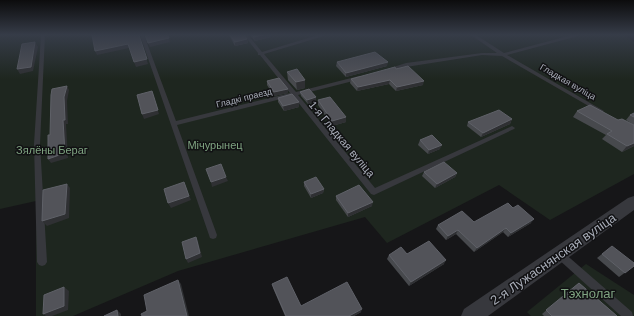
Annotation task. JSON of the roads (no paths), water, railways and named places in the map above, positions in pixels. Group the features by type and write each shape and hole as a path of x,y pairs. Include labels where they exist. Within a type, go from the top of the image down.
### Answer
{"street":[{"name":"2-я Лужаснянская вуліца","path":"471,316 634,202"}],"lane":[{"path":"42,50 37,144 42,262"},
{"path":"147,50 213,235"},
{"name":"1-я Гладкая вуліца","path":"257,50 374,192 512,128"},
{"path":"260,54 274,50"},
{"name":"Гладкая вуліца","path":"495,50 606,114"},
{"path":"384,71 406,65 482,54 503,55 522,50"},
{"name":"Гладкі праезд","path":"173,124 368,75"},
{"path":"560,255 628,316"}],"park label":[{"name":"Мічурынец","path":"215,145"},
{"name":"Зялёны Бераг","path":"52,150"},
{"name":"Тэхнолаг","path":"588,293"}]}
